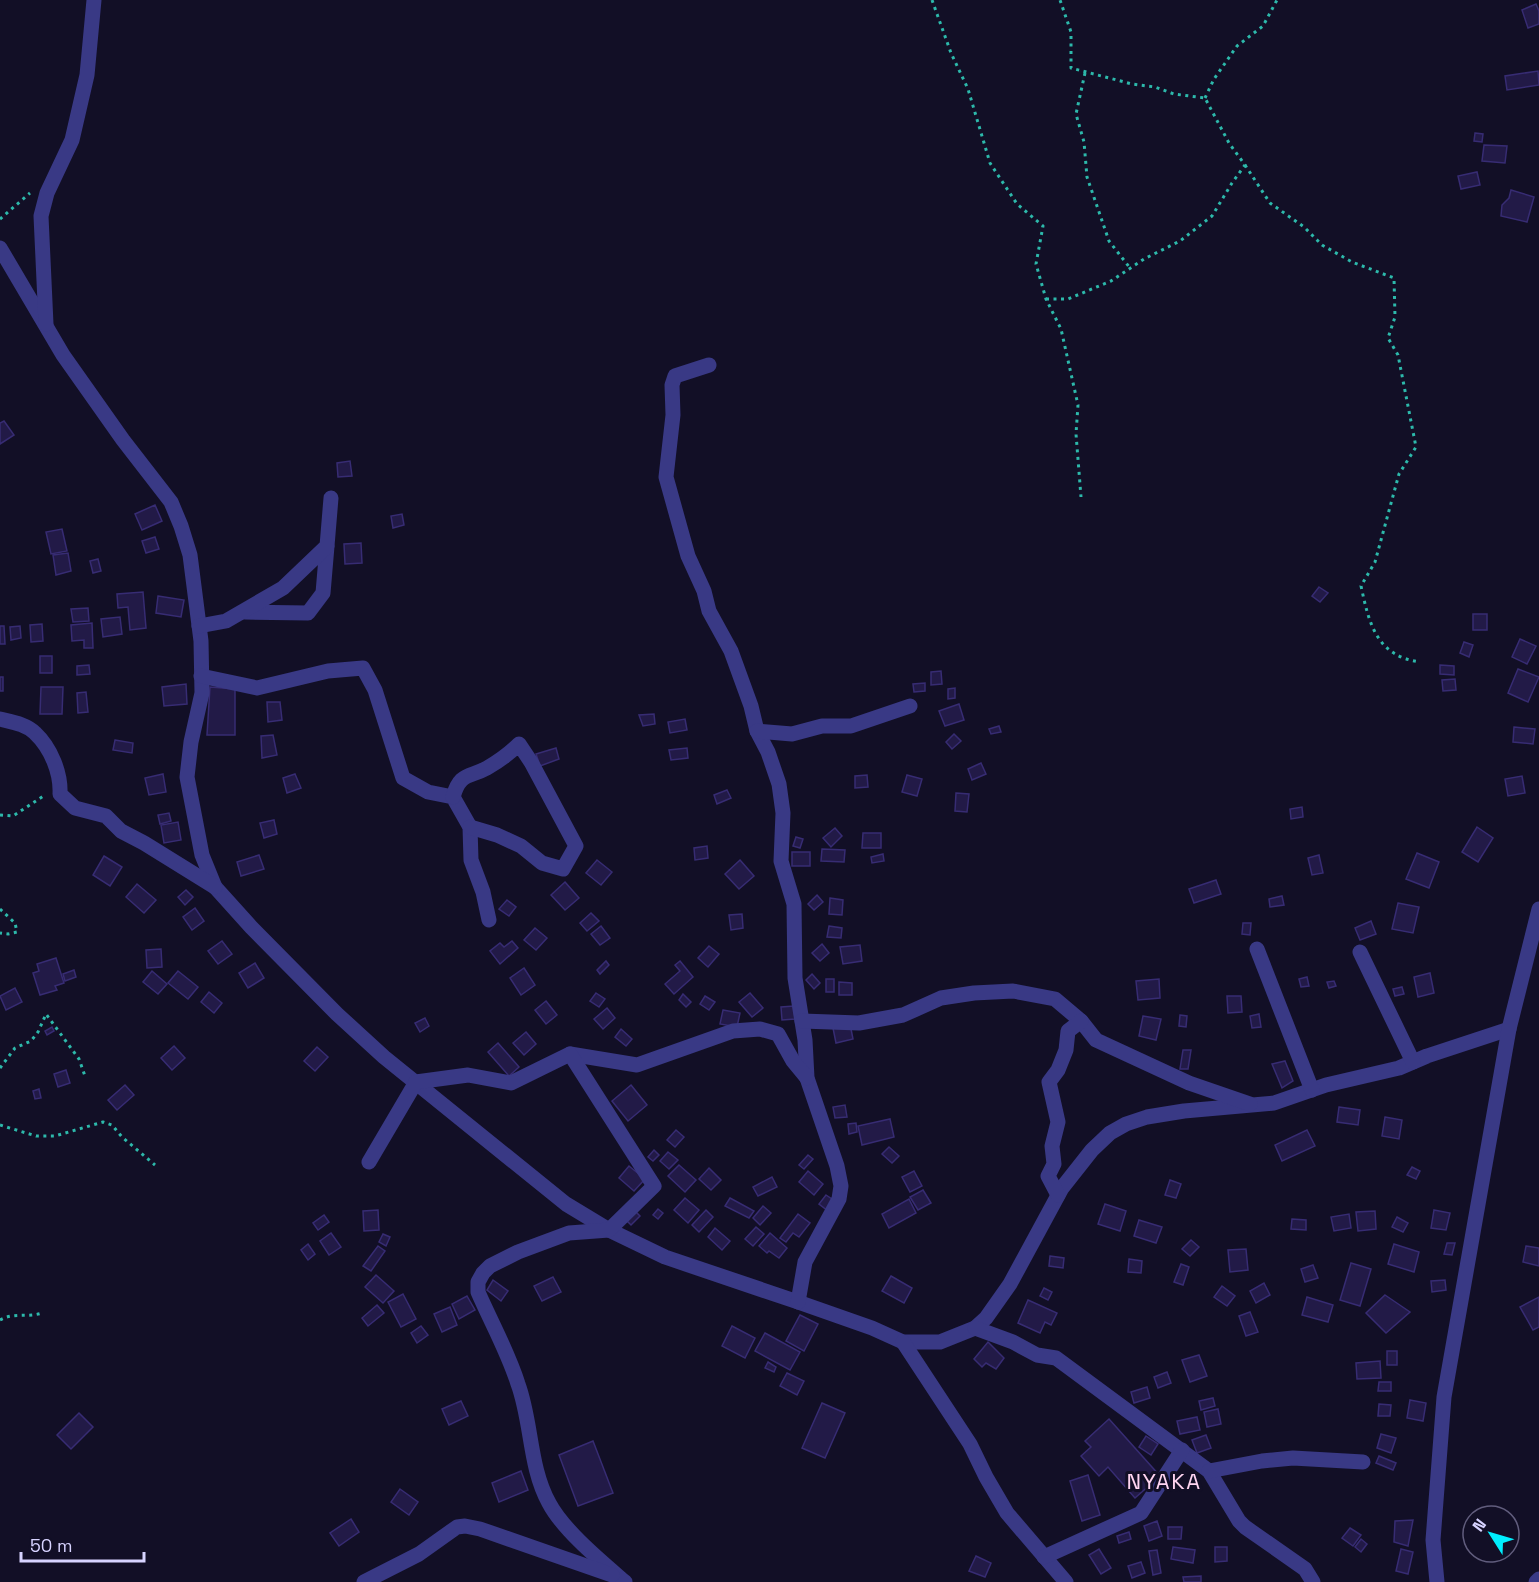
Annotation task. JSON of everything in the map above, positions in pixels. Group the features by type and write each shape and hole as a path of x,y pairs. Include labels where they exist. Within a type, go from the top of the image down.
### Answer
{"street":[{"path":"46,327 41,216 47,193 72,140 87,75 94,0"},
{"path":"0,248 63,355 123,440 171,502 190,555 199,626 202,693 191,742 187,777 202,855 215,887"},
{"path":"709,366 675,376 672,386 673,415 666,477 688,556 704,591 709,611 735,662 751,706 757,731 768,752 779,784 783,813 781,861 794,904 795,978 805,1040 807,1078 837,1166 841,1192 805,1262 798,1302"},
{"path":"242,613 308,613 323,592 331,498"},
{"path":"199,626 226,621 284,588 327,546"},
{"path":"201,676 257,688 328,671 363,668 375,690 403,778 428,792 453,798"},
{"path":"757,731 792,734 822,726 851,726 909,706"},
{"path":"0,719 21,724 35,733 57,766 60,794 75,808 106,816 121,831 215,887 250,927 337,1014 416,1082 566,1204 609,1230 664,1257 872,1328 903,1342 940,1342 975,1328 986,1318 999,1300 1058,1195 1092,1150 1110,1133 1126,1124 1184,1111 1274,1103 1312,1090 1399,1068 1460,1044 1509,1029"},
{"path":"470,827 521,846 542,863 563,869 576,846 519,744 504,758 484,770 470,773 456,785 453,798 470,827 471,860 483,892 489,920"},
{"path":"1437,1582 1433,1540 1444,1397 1509,1029 1539,909"},
{"path":"1257,949 1312,1090"},
{"path":"1360,952 1413,1062"},
{"path":"802,1021 859,1023 903,1015 942,998 974,993 1013,991 1055,999 1081,1021 1096,1040 1189,1083 1252,1105"},
{"path":"1058,1195 1048,1176 1054,1164 1052,1146 1058,1122 1049,1082 1058,1070 1066,1050 1068,1031 1081,1021"},
{"path":"416,1082 468,1075 511,1083 570,1054 637,1065 733,1031 760,1029 778,1034 793,1061 807,1078"},
{"path":"570,1054 654,1186 609,1230 568,1233 518,1252 490,1266 478,1282 478,1292 519,1384 530,1430 535,1465 548,1502 556,1516 572,1533 623,1580"},
{"path":"369,1162 416,1082"},
{"path":"975,1328 1013,1342 1037,1355 1056,1358 1182,1450 1209,1471 1239,1521 1305,1569 1313,1582"},
{"path":"903,1342 970,1444 1007,1513 1066,1582"},
{"path":"1044,1557 1141,1513 1182,1450"},
{"path":"1209,1471 1293,1458 1363,1462"},
{"path":"364,1582 419,1554 457,1527 465,1526 480,1529 623,1580"}],"path":[{"path":"932,0 951,53 968,89 990,163 1017,204 1043,226 1036,264 1046,299 1061,329 1078,405 1076,434 1081,497"},
{"path":"1060,0 1071,32 1071,68 1132,84 1155,87 1174,94 1205,98"},
{"path":"1205,98 1214,79 1237,46 1263,26 1277,0"},
{"path":"1085,73 1076,114 1084,142 1087,177 1109,241 1130,268"},
{"path":"1205,98 1229,143 1270,203 1304,227 1322,245 1352,262 1394,278 1395,316 1388,338 1398,355 1416,447 1399,474 1375,562 1361,586 1369,623 1382,643 1405,660 1420,662"},
{"path":"1046,299 1068,299 1111,281 1130,268 1180,242 1212,216 1245,165"},
{"path":"0,219 36,187 56,175"},
{"path":"0,815 13,816 60,784"},
{"path":"0,909 15,924 17,932 0,933"},
{"path":"0,1068 15,1048 31,1041 46,1014 79,1059 85,1076"},
{"path":"0,1125 36,1136 55,1136 103,1122 112,1125 122,1137 155,1165"},
{"path":"0,1320 6,1316 31,1317 42,1313"}],"building":[{"path":"1536,4 1539,11 1539,24 1528,28 1522,10"},
{"path":"1538,71 1539,85 1507,90 1505,76"},
{"path":"1475,133 1483,134 1482,142 1474,141"},
{"path":"1484,145 1507,146 1505,163 1482,161"},
{"path":"1477,172 1480,185 1461,189 1458,176"},
{"path":"1511,190 1534,197 1527,222 1501,216 1502,205 1509,198"},
{"path":"4,421 14,435 0,444 0,423"},
{"path":"350,461 352,476 338,477 337,463"},
{"path":"155,505 162,521 142,530 135,514"},
{"path":"402,514 404,525 393,528 391,516"},
{"path":"62,529 67,551 51,554 46,532"},
{"path":"155,537 159,549 146,553 142,541"},
{"path":"361,543 362,563 345,564 344,544"},
{"path":"68,553 71,571 56,575 53,555"},
{"path":"98,559 101,571 93,573 90,561"},
{"path":"1319,587 1328,593 1320,602 1312,596"},
{"path":"143,592 146,628 130,630 128,607 118,608 117,594"},
{"path":"158,596 184,600 181,617 156,613"},
{"path":"88,608 89,621 73,622 71,609"},
{"path":"1473,614 1487,614 1487,630 1473,630"},
{"path":"120,617 122,634 103,637 101,619"},
{"path":"92,623 93,648 84,648 84,640 72,641 71,625"},
{"path":"42,624 43,641 31,642 30,625"},
{"path":"0,626 4,626 5,644 0,644"},
{"path":"20,626 21,638 11,640 10,627"},
{"path":"1520,639 1536,646 1527,664 1512,657"},
{"path":"1464,642 1473,645 1469,657 1460,653"},
{"path":"40,656 52,656 52,673 40,673"},
{"path":"89,665 90,674 77,675 77,666"},
{"path":"1440,665 1454,666 1454,675 1440,674"},
{"path":"1518,669 1539,677 1528,702 1508,693"},
{"path":"941,671 942,684 931,685 931,672"},
{"path":"0,677 3,677 3,691 0,691"},
{"path":"1455,679 1456,690 1443,691 1442,680"},
{"path":"925,683 925,691 914,692 913,684"},
{"path":"186,684 187,704 164,706 162,687"},
{"path":"41,687 63,687 62,714 40,714"},
{"path":"210,687 235,689 235,735 207,735"},
{"path":"955,688 955,698 948,699 948,689"},
{"path":"86,692 88,712 78,713 77,693"},
{"path":"267,702 280,702 282,720 268,722"},
{"path":"959,704 964,720 945,726 939,711"},
{"path":"654,714 655,724 643,726 639,715"},
{"path":"685,719 687,730 670,733 668,722"},
{"path":"999,726 1001,732 991,734 989,729"},
{"path":"1514,727 1535,729 1533,744 1513,742"},
{"path":"954,734 961,741 952,749 946,742"},
{"path":"273,735 277,755 262,758 261,736"},
{"path":"115,740 133,743 132,753 113,750"},
{"path":"556,748 559,759 540,766 536,754"},
{"path":"687,748 688,758 671,760 669,750"},
{"path":"981,763 986,774 972,780 968,769"},
{"path":"163,774 166,792 149,795 145,778"},
{"path":"295,774 301,788 287,793 283,778"},
{"path":"867,775 868,787 855,788 855,776"},
{"path":"907,775 922,779 917,796 902,792"},
{"path":"1522,776 1525,793 1508,796 1505,779"},
{"path":"727,790 731,798 717,804 714,795"},
{"path":"956,793 969,794 967,812 955,811"},
{"path":"1302,807 1303,817 1291,819 1290,809"},
{"path":"169,813 171,821 160,824 158,815"},
{"path":"274,820 277,834 264,838 260,823"},
{"path":"178,822 181,840 164,843 161,825"},
{"path":"1477,827 1493,838 1478,862 1462,852"},
{"path":"835,828 842,836 831,847 823,838"},
{"path":"863,833 881,833 881,848 862,848"},
{"path":"796,837 803,839 800,848 793,846"},
{"path":"707,846 708,858 695,860 694,848"},
{"path":"822,849 845,850 844,862 821,861"},
{"path":"792,852 810,852 810,866 792,866"},
{"path":"1417,853 1439,862 1429,888 1406,879"},
{"path":"883,854 884,861 872,863 871,857"},
{"path":"259,855 264,869 241,876 237,862"},
{"path":"1319,855 1323,873 1312,875 1308,858"},
{"path":"104,856 122,867 110,886 93,875"},
{"path":"597,860 612,872 601,885 586,873"},
{"path":"740,860 754,876 739,889 725,874"},
{"path":"1216,880 1221,894 1194,903 1189,889"},
{"path":"565,882 579,898 565,910 551,895"},
{"path":"137,884 156,900 144,913 126,897"},
{"path":"186,890 193,897 185,905 178,897"},
{"path":"817,895 823,902 814,910 808,904"},
{"path":"1282,896 1284,905 1270,907 1269,899"},
{"path":"830,898 843,900 842,915 829,914"},
{"path":"507,900 516,907 509,916 499,909"},
{"path":"1398,903 1419,907 1413,933 1392,929"},
{"path":"195,908 204,921 192,930 183,917"},
{"path":"591,913 599,921 587,931 580,923"},
{"path":"742,914 743,928 731,930 729,915"},
{"path":"1371,921 1376,934 1360,940 1355,928"},
{"path":"1243,923 1251,923 1250,935 1242,934"},
{"path":"601,926 610,938 600,945 591,934"},
{"path":"829,926 842,928 841,938 827,937"},
{"path":"535,928 547,938 536,950 524,940"},
{"path":"222,941 232,954 218,964 208,951"},
{"path":"512,941 518,948 500,964 490,951 500,943 504,947"},
{"path":"822,944 829,953 820,961 812,953"},
{"path":"860,945 862,961 843,964 840,947"},
{"path":"709,946 719,954 708,967 698,958"},
{"path":"161,949 162,967 147,968 146,950"},
{"path":"56,958 64,983 55,986 57,990 40,995 33,973 39,971 37,964"},
{"path":"606,961 609,965 600,974 597,970"},
{"path":"680,961 693,977 674,994 665,984 680,971 675,965"},
{"path":"255,963 264,978 248,988 239,973"},
{"path":"524,968 535,985 521,995 510,978"},
{"path":"74,970 76,977 65,981 63,974"},
{"path":"152,971 167,984 158,994 143,982"},
{"path":"178,971 198,987 188,999 168,983"},
{"path":"1430,973 1434,993 1418,997 1414,977"},
{"path":"812,974 820,983 814,989 806,980"},
{"path":"1307,977 1309,986 1301,987 1299,979"},
{"path":"826,979 834,979 834,992 826,992"},
{"path":"1159,979 1160,998 1138,1000 1136,981"},
{"path":"1334,981 1336,986 1329,988 1327,982"},
{"path":"839,982 852,983 852,995 839,995"},
{"path":"1402,987 1404,994 1395,996 1393,989"},
{"path":"15,988 22,1002 6,1010 0,996"},
{"path":"209,992 222,1003 214,1013 201,1002"},
{"path":"596,993 605,999 599,1007 590,1001"},
{"path":"750,993 763,1008 752,1017 739,1002"},
{"path":"683,994 691,1002 686,1007 679,1000"},
{"path":"705,996 715,1002 709,1010 700,1004"},
{"path":"1227,996 1241,996 1242,1012 1228,1013"},
{"path":"546,1001 557,1015 546,1024 535,1010"},
{"path":"794,1006 795,1019 782,1020 781,1007"},
{"path":"607,1008 615,1018 603,1029 594,1019"},
{"path":"723,1010 740,1013 737,1027 720,1024"},
{"path":"1259,1014 1261,1027 1252,1028 1250,1016"},
{"path":"1180,1015 1187,1016 1186,1027 1179,1026"},
{"path":"1143,1016 1161,1019 1156,1040 1139,1036"},
{"path":"425,1018 429,1026 420,1032 415,1023"},
{"path":"850,1024 853,1039 836,1043 833,1028"},
{"path":"52,1027 54,1031 47,1035 45,1031"},
{"path":"621,1029 632,1039 626,1046 615,1037"},
{"path":"526,1032 536,1044 524,1055 513,1043"},
{"path":"498,1043 519,1067 509,1076 488,1052"},
{"path":"174,1046 185,1058 172,1070 161,1058"},
{"path":"317,1047 328,1057 315,1071 304,1061"},
{"path":"1183,1050 1191,1050 1188,1069 1180,1069"},
{"path":"1285,1061 1293,1081 1282,1088 1272,1064"},
{"path":"66,1070 70,1083 58,1087 54,1074"},
{"path":"125,1085 134,1095 117,1110 108,1100"},
{"path":"631,1085 647,1105 628,1121 612,1101"},
{"path":"39,1089 41,1098 35,1099 33,1091"},
{"path":"845,1105 847,1117 835,1118 833,1107"},
{"path":"1339,1107 1360,1110 1358,1125 1337,1122"},
{"path":"1385,1117 1402,1120 1399,1139 1382,1136"},
{"path":"890,1119 894,1137 862,1145 858,1126"},
{"path":"856,1123 857,1132 849,1134 848,1124"},
{"path":"676,1130 684,1137 675,1147 667,1140"},
{"path":"1307,1130 1315,1146 1282,1161 1275,1145"},
{"path":"889,1147 899,1156 892,1163 882,1154"},
{"path":"654,1150 659,1155 653,1161 648,1157"},
{"path":"668,1152 678,1160 669,1169 660,1161"},
{"path":"808,1155 813,1159 804,1169 799,1165"},
{"path":"679,1165 696,1180 685,1192 668,1176"},
{"path":"629,1166 645,1179 634,1191 619,1178"},
{"path":"1412,1167 1420,1171 1416,1179 1407,1175"},
{"path":"709,1168 721,1180 711,1190 699,1179"},
{"path":"808,1171 823,1184 814,1195 799,1182"},
{"path":"914,1171 922,1186 910,1192 902,1177"},
{"path":"772,1177 777,1187 758,1196 753,1187"},
{"path":"1170,1180 1181,1184 1176,1198 1165,1195"},
{"path":"923,1190 931,1203 918,1210 910,1197"},
{"path":"826,1195 835,1201 828,1211 819,1204"},
{"path":"685,1198 699,1210 688,1223 674,1210"},
{"path":"730,1198 754,1211 749,1218 725,1206"},
{"path":"909,1199 916,1213 889,1228 882,1214"},
{"path":"1105,1204 1126,1211 1120,1231 1098,1224"},
{"path":"763,1206 771,1213 760,1225 753,1218"},
{"path":"658,1209 663,1213 658,1219 653,1215"},
{"path":"378,1210 379,1230 364,1231 363,1211"},
{"path":"706,1210 713,1217 699,1232 692,1225"},
{"path":"1434,1210 1450,1213 1446,1230 1431,1228"},
{"path":"635,1211 640,1216 631,1225 626,1220"},
{"path":"1375,1211 1376,1229 1358,1231 1356,1212"},
{"path":"798,1214 810,1223 799,1237 793,1233 786,1242 780,1238"},
{"path":"1349,1214 1351,1228 1334,1231 1331,1217"},
{"path":"324,1215 329,1222 318,1230 313,1223"},
{"path":"1397,1217 1408,1223 1403,1232 1392,1227"},
{"path":"1292,1219 1306,1220 1306,1230 1291,1229"},
{"path":"1139,1220 1162,1227 1156,1243 1134,1236"},
{"path":"756,1227 764,1234 753,1246 745,1239"},
{"path":"715,1228 730,1241 722,1250 708,1237"},
{"path":"331,1233 341,1247 329,1255 320,1241"},
{"path":"770,1233 787,1248 779,1258 769,1251 767,1253 759,1246"},
{"path":"383,1234 390,1237 386,1246 379,1242"},
{"path":"1191,1240 1199,1247 1190,1256 1182,1249"},
{"path":"1447,1243 1455,1243 1452,1255 1444,1254"},
{"path":"308,1244 315,1254 308,1260 301,1250"},
{"path":"1394,1244 1419,1252 1414,1272 1388,1264"},
{"path":"378,1246 385,1251 371,1271 363,1266"},
{"path":"1526,1246 1539,1248 1539,1266 1523,1262"},
{"path":"1246,1249 1248,1270 1230,1272 1228,1250"},
{"path":"1050,1256 1064,1258 1063,1268 1049,1266"},
{"path":"1129,1259 1142,1261 1141,1273 1128,1272"},
{"path":"1351,1263 1371,1269 1360,1306 1340,1300"},
{"path":"1181,1264 1189,1267 1183,1285 1174,1282"},
{"path":"1313,1265 1318,1278 1305,1282 1301,1269"},
{"path":"376,1275 394,1291 383,1303 365,1287"},
{"path":"891,1276 912,1288 904,1303 882,1291"},
{"path":"553,1277 561,1292 542,1301 534,1286"},
{"path":"493,1280 508,1291 501,1301 487,1290"},
{"path":"1445,1280 1446,1290 1432,1292 1431,1281"},
{"path":"1264,1283 1270,1295 1256,1303 1250,1291"},
{"path":"1222,1286 1235,1296 1227,1306 1214,1297"},
{"path":"1044,1288 1052,1292 1048,1300 1040,1296"},
{"path":"403,1294 416,1319 401,1327 388,1302"},
{"path":"1385,1295 1410,1312 1386,1333 1366,1313"},
{"path":"467,1296 475,1310 459,1319 452,1304"},
{"path":"1307,1297 1333,1305 1328,1322 1302,1315"},
{"path":"1539,1297 1539,1327 1533,1330 1520,1307"},
{"path":"1028,1300 1057,1313 1051,1325 1045,1322 1040,1333 1018,1323"},
{"path":"377,1305 384,1313 368,1326 362,1318"},
{"path":"450,1307 457,1325 442,1332 434,1314"},
{"path":"1250,1312 1258,1332 1246,1336 1239,1316"},
{"path":"800,1315 818,1324 804,1351 786,1341"},
{"path":"421,1326 428,1335 417,1343 411,1333"},
{"path":"732,1326 755,1338 745,1358 722,1346"},
{"path":"765,1333 800,1352 790,1370 755,1351"},
{"path":"988,1342 1004,1358 996,1369 986,1363 982,1367 974,1359"},
{"path":"1387,1351 1397,1351 1397,1365 1387,1365"},
{"path":"1199,1355 1207,1376 1190,1382 1182,1360"},
{"path":"1380,1361 1381,1378 1357,1379 1356,1363"},
{"path":"768,1362 776,1367 774,1372 765,1368"},
{"path":"1167,1372 1171,1383 1158,1388 1154,1377"},
{"path":"787,1373 804,1381 797,1395 780,1386"},
{"path":"1379,1382 1391,1382 1391,1391 1378,1391"},
{"path":"1147,1387 1150,1398 1134,1403 1131,1392"},
{"path":"1213,1398 1215,1406 1201,1410 1199,1401"},
{"path":"1410,1400 1426,1403 1423,1421 1407,1418"},
{"path":"461,1401 468,1416 449,1425 442,1409"},
{"path":"822,1403 845,1413 825,1458 802,1448"},
{"path":"1379,1404 1391,1405 1390,1416 1378,1416"},
{"path":"1218,1409 1221,1424 1207,1427 1204,1412"},
{"path":"79,1413 93,1427 71,1449 57,1435"},
{"path":"1197,1417 1200,1430 1180,1434 1177,1421"},
{"path":"1109,1419 1160,1476 1135,1498 1108,1467 1099,1476 1081,1456 1091,1447 1085,1441"},
{"path":"1381,1434 1396,1438 1391,1453 1377,1448"},
{"path":"1206,1435 1211,1448 1197,1453 1192,1440"},
{"path":"1146,1436 1158,1444 1151,1455 1139,1447"},
{"path":"593,1441 613,1493 578,1506 559,1455"},
{"path":"1379,1456 1396,1463 1393,1470 1376,1463"},
{"path":"521,1471 528,1490 499,1502 492,1483"},
{"path":"1088,1475 1100,1515 1082,1521 1070,1481"},
{"path":"400,1489 418,1502 409,1515 391,1502"},
{"path":"351,1519 359,1532 339,1546 330,1533"},
{"path":"1413,1520 1408,1546 1394,1542 1395,1521"},
{"path":"1157,1521 1162,1536 1149,1541 1144,1526"},
{"path":"1168,1527 1182,1527 1181,1539 1168,1539"},
{"path":"1350,1528 1361,1535 1353,1546 1342,1538"},
{"path":"1129,1532 1131,1539 1119,1543 1117,1536"},
{"path":"1361,1539 1367,1544 1361,1552 1355,1547"},
{"path":"1173,1547 1195,1550 1193,1563 1171,1559"},
{"path":"1215,1547 1227,1547 1227,1561 1215,1562"},
{"path":"1099,1549 1111,1568 1101,1574 1089,1555"},
{"path":"1401,1549 1413,1552 1408,1574 1396,1571"},
{"path":"1157,1550 1161,1573 1153,1575 1149,1551"},
{"path":"976,1556 991,1563 985,1577 969,1571"},
{"path":"1141,1562 1145,1573 1132,1578 1128,1566"},
{"path":"1201,1576 1201,1582 1184,1582 1183,1577"}],"district":[{"name":"NYAKA","path":"1164,1481"}]}
